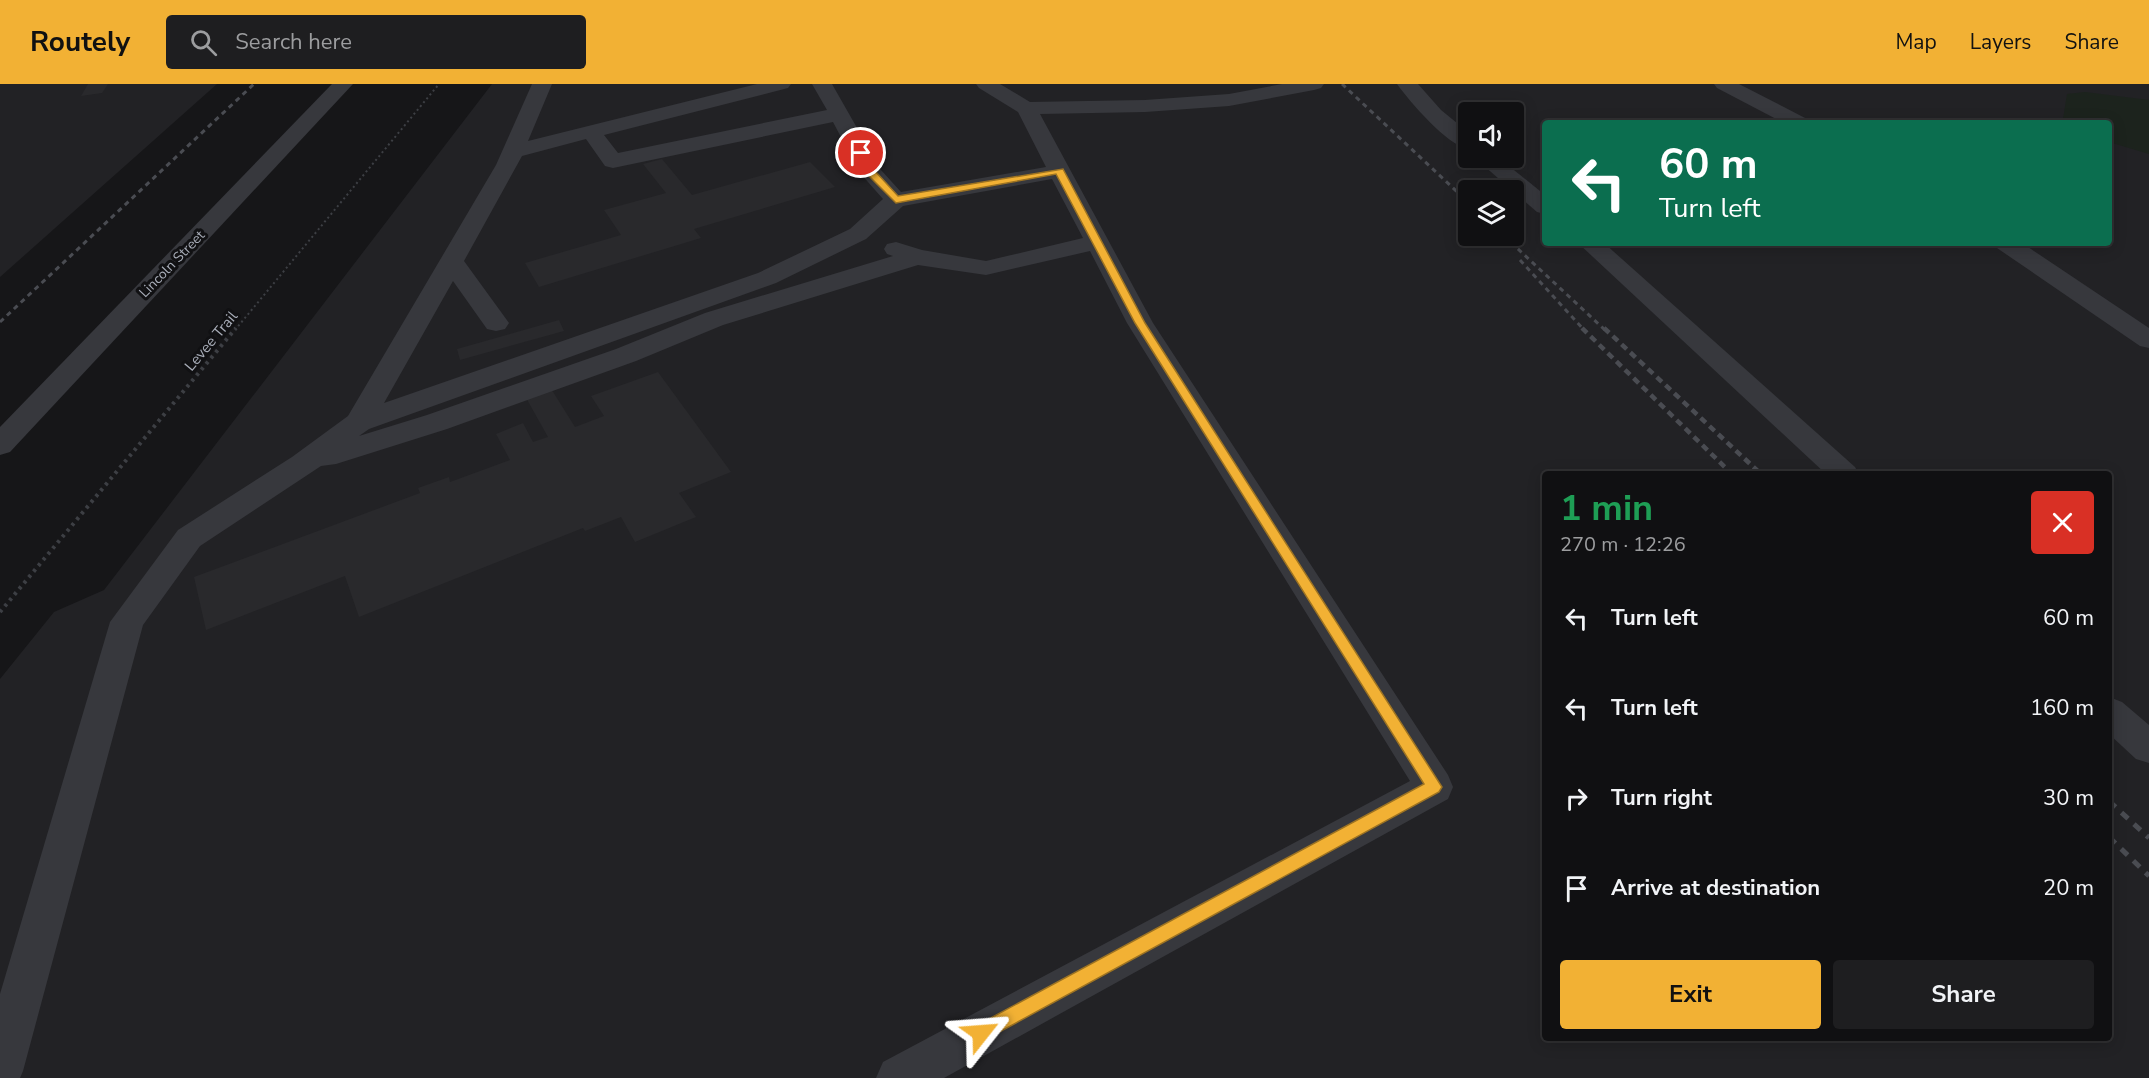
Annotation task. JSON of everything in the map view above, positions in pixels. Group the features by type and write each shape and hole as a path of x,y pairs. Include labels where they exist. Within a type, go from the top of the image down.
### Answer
{"street":[{"name":"Lincoln Street","path":"0,445 344,84"},
{"path":"359,422 514,151 542,84"},
{"path":"514,151 781,84"},
{"path":"822,84 871,173 896,200"},
{"path":"898,1078 1434,787 1140,323 1026,108 986,84"},
{"path":"1026,108 1145,106 1230,100 1314,84"},
{"path":"1407,84 1434,114 1458,134"},
{"path":"1724,84 1794,120"},
{"path":"591,132 613,161 840,114"},
{"path":"1498,168 1542,205"},
{"path":"0,1071 127,622 189,538 303,464 359,422 767,278 858,234 896,200 1059,171"},
{"path":"858,234 916,257 986,268 1097,242"},
{"path":"1593,246 1841,471"},
{"path":"2010,246 2149,340"},
{"path":"303,464 448,418 626,355 714,320 916,257"},
{"path":"452,262 496,323"},
{"path":"2112,715 2149,748"}],"path":[{"name":"Levee Trail","path":"0,612 439,84"}],"shaded area":[{"path":"0,84 217,84 0,277"},
{"path":"492,84 2149,84 2149,1078 0,1078 0,679 54,612 104,590"},
{"path":"2085,92 2149,100 2149,154 2112,143 2112,120 2064,120 2067,94"}],"building":[{"path":"88,84 108,84 102,93 81,96"},
{"path":"662,159 692,195 810,162 835,187 694,229 701,238 539,287 525,263 621,235 604,210 666,193 643,164"},
{"path":"559,320 564,331 460,360 457,349"},
{"path":"658,372 731,472 679,493 696,517 635,542 621,517 585,531 583,528 359,617 345,576 206,630 194,577 420,493 418,488 449,477 450,482 510,460 496,434 523,423 533,442 548,437 525,396 550,387 575,427 604,416 591,396"}],"railway":[{"path":"0,322 254,84"},
{"path":"1342,84 1458,193"},
{"path":"1515,246 1605,330"},
{"path":"1520,260 1584,330"},
{"path":"1604,328 1758,471"},
{"path":"1584,330 1729,471"},
{"path":"2112,804 2149,838"},
{"path":"2112,840 2149,876"}],"route":[{"path":"861,153 871,173 896,200 1059,171 1140,323 1434,787 981,1033"}]}
